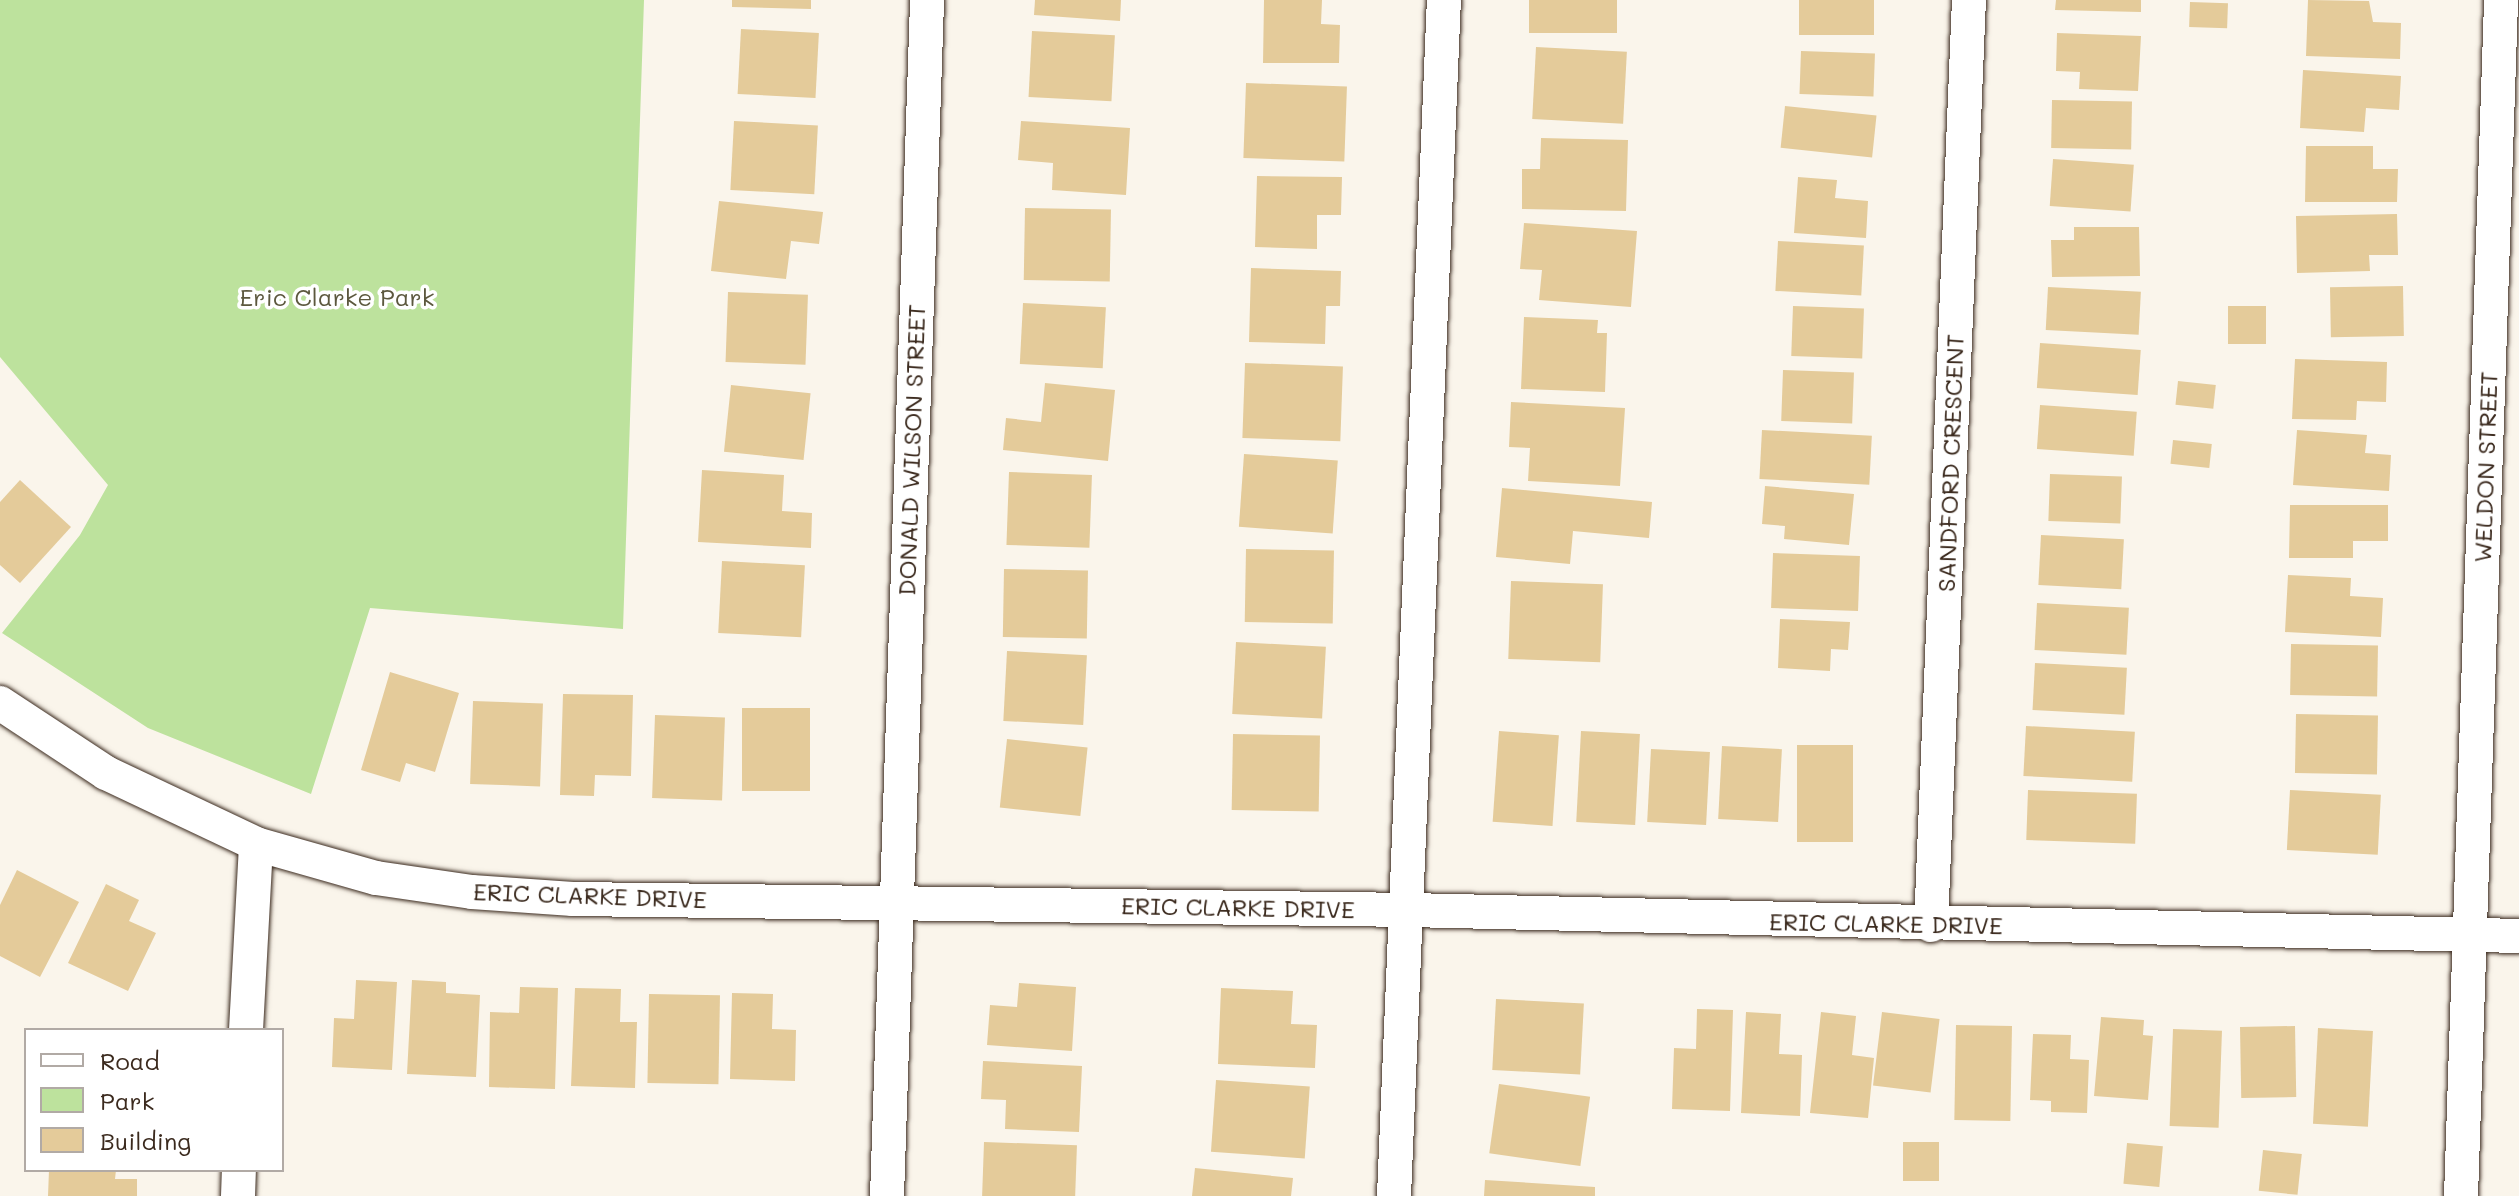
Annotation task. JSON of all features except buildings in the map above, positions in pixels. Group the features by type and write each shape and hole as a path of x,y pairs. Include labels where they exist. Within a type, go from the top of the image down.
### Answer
{"street":[{"name":"DONALD WILSON STREET","path":"887,1196 927,0"},
{"path":"1394,1196 1409,910 1444,0"},
{"name":"SANDFORD CRESCENT","path":"1931,925 1969,0"},
{"name":"WELDON STREET","path":"2461,1196 2501,0"},
{"name":"ERIC CLARKE DRIVE","path":"0,703 106,773 256,844 376,878 472,892 573,899 1409,910 1931,925 2519,936"},
{"path":"246,1028 256,844"},
{"path":"238,1196 239,1172"}],"green space":[{"name":"Eric Clarke Park","path":"0,0 644,0 623,629 370,608 311,794 148,728 2,633 80,535 108,485 0,357"}]}
